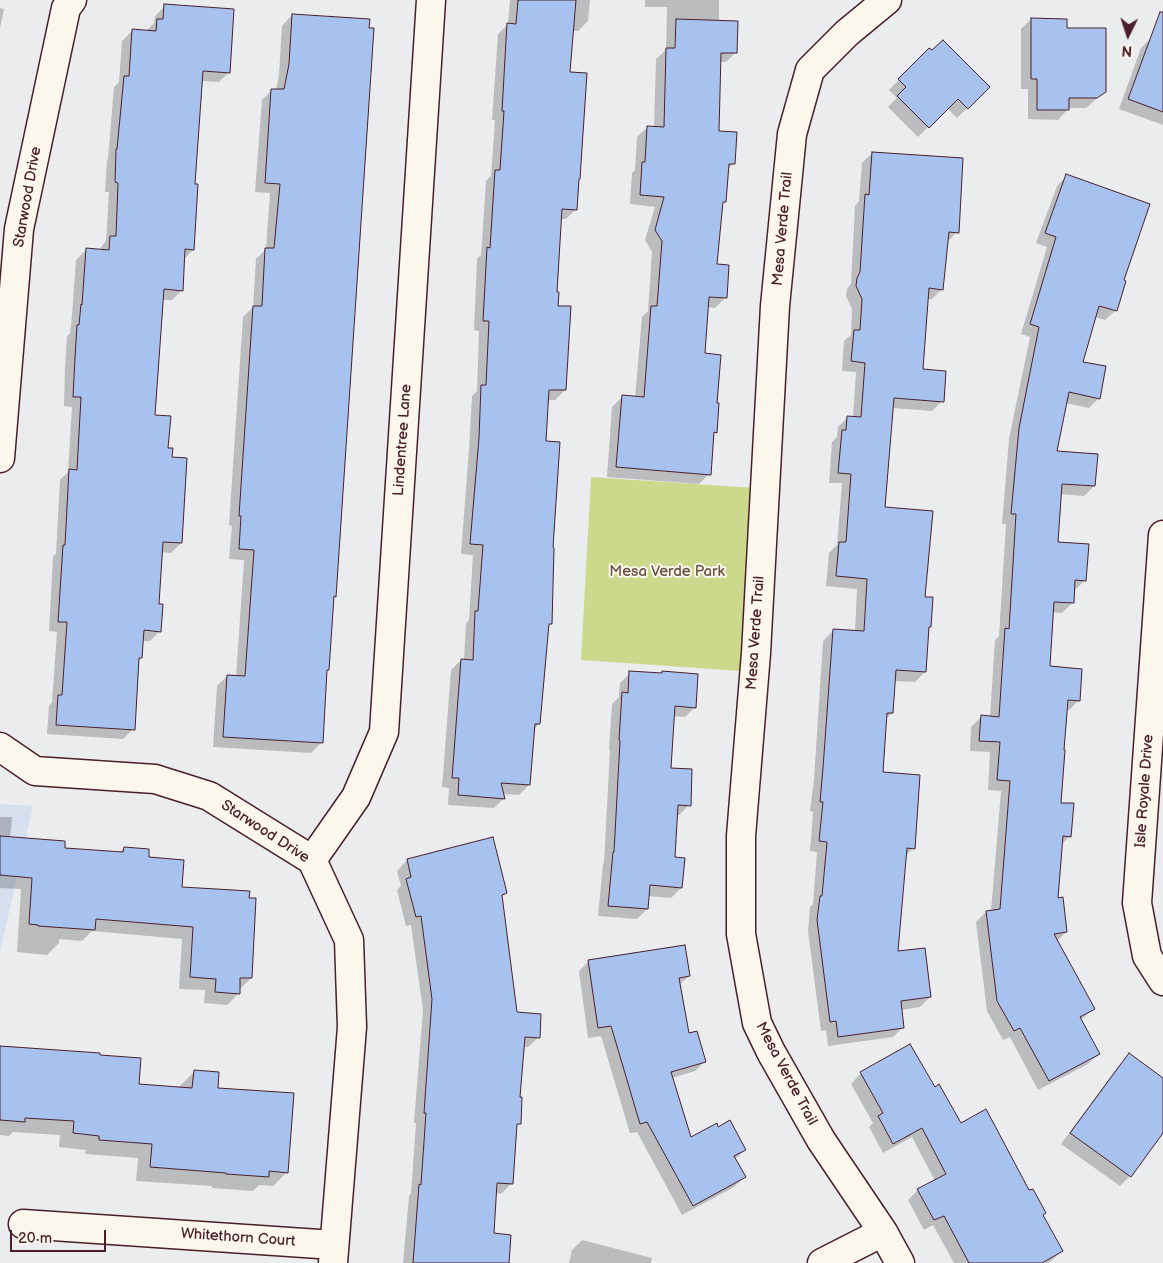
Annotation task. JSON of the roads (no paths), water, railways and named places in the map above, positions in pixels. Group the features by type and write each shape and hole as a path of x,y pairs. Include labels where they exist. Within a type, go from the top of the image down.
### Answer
{"street":[{"name":"Starwood Drive","path":"0,458 19,229 66,8 72,0"},
{"name":"Lindentree Lane","path":"312,860 356,797 384,732 431,0"},
{"name":"Mesa Verde Trail","path":"887,0 848,33 810,70 792,134 775,306 756,653 741,836 741,934 757,1023 771,1052 821,1140 883,1232 900,1263"},
{"name":"Isle Royale Drive","path":"1163,535 1158,669 1137,903 1147,956 1163,981"},
{"name":"Starwood Drive","path":"0,747 35,771 155,779 209,796 312,860 349,940 352,1027 334,1254"},
{"name":"Whitethorn Court","path":"23,1224 334,1254"},
{"path":"822,1263 883,1232"}],"park label":[{"name":"Mesa Verde Park","path":"667,572"}]}
